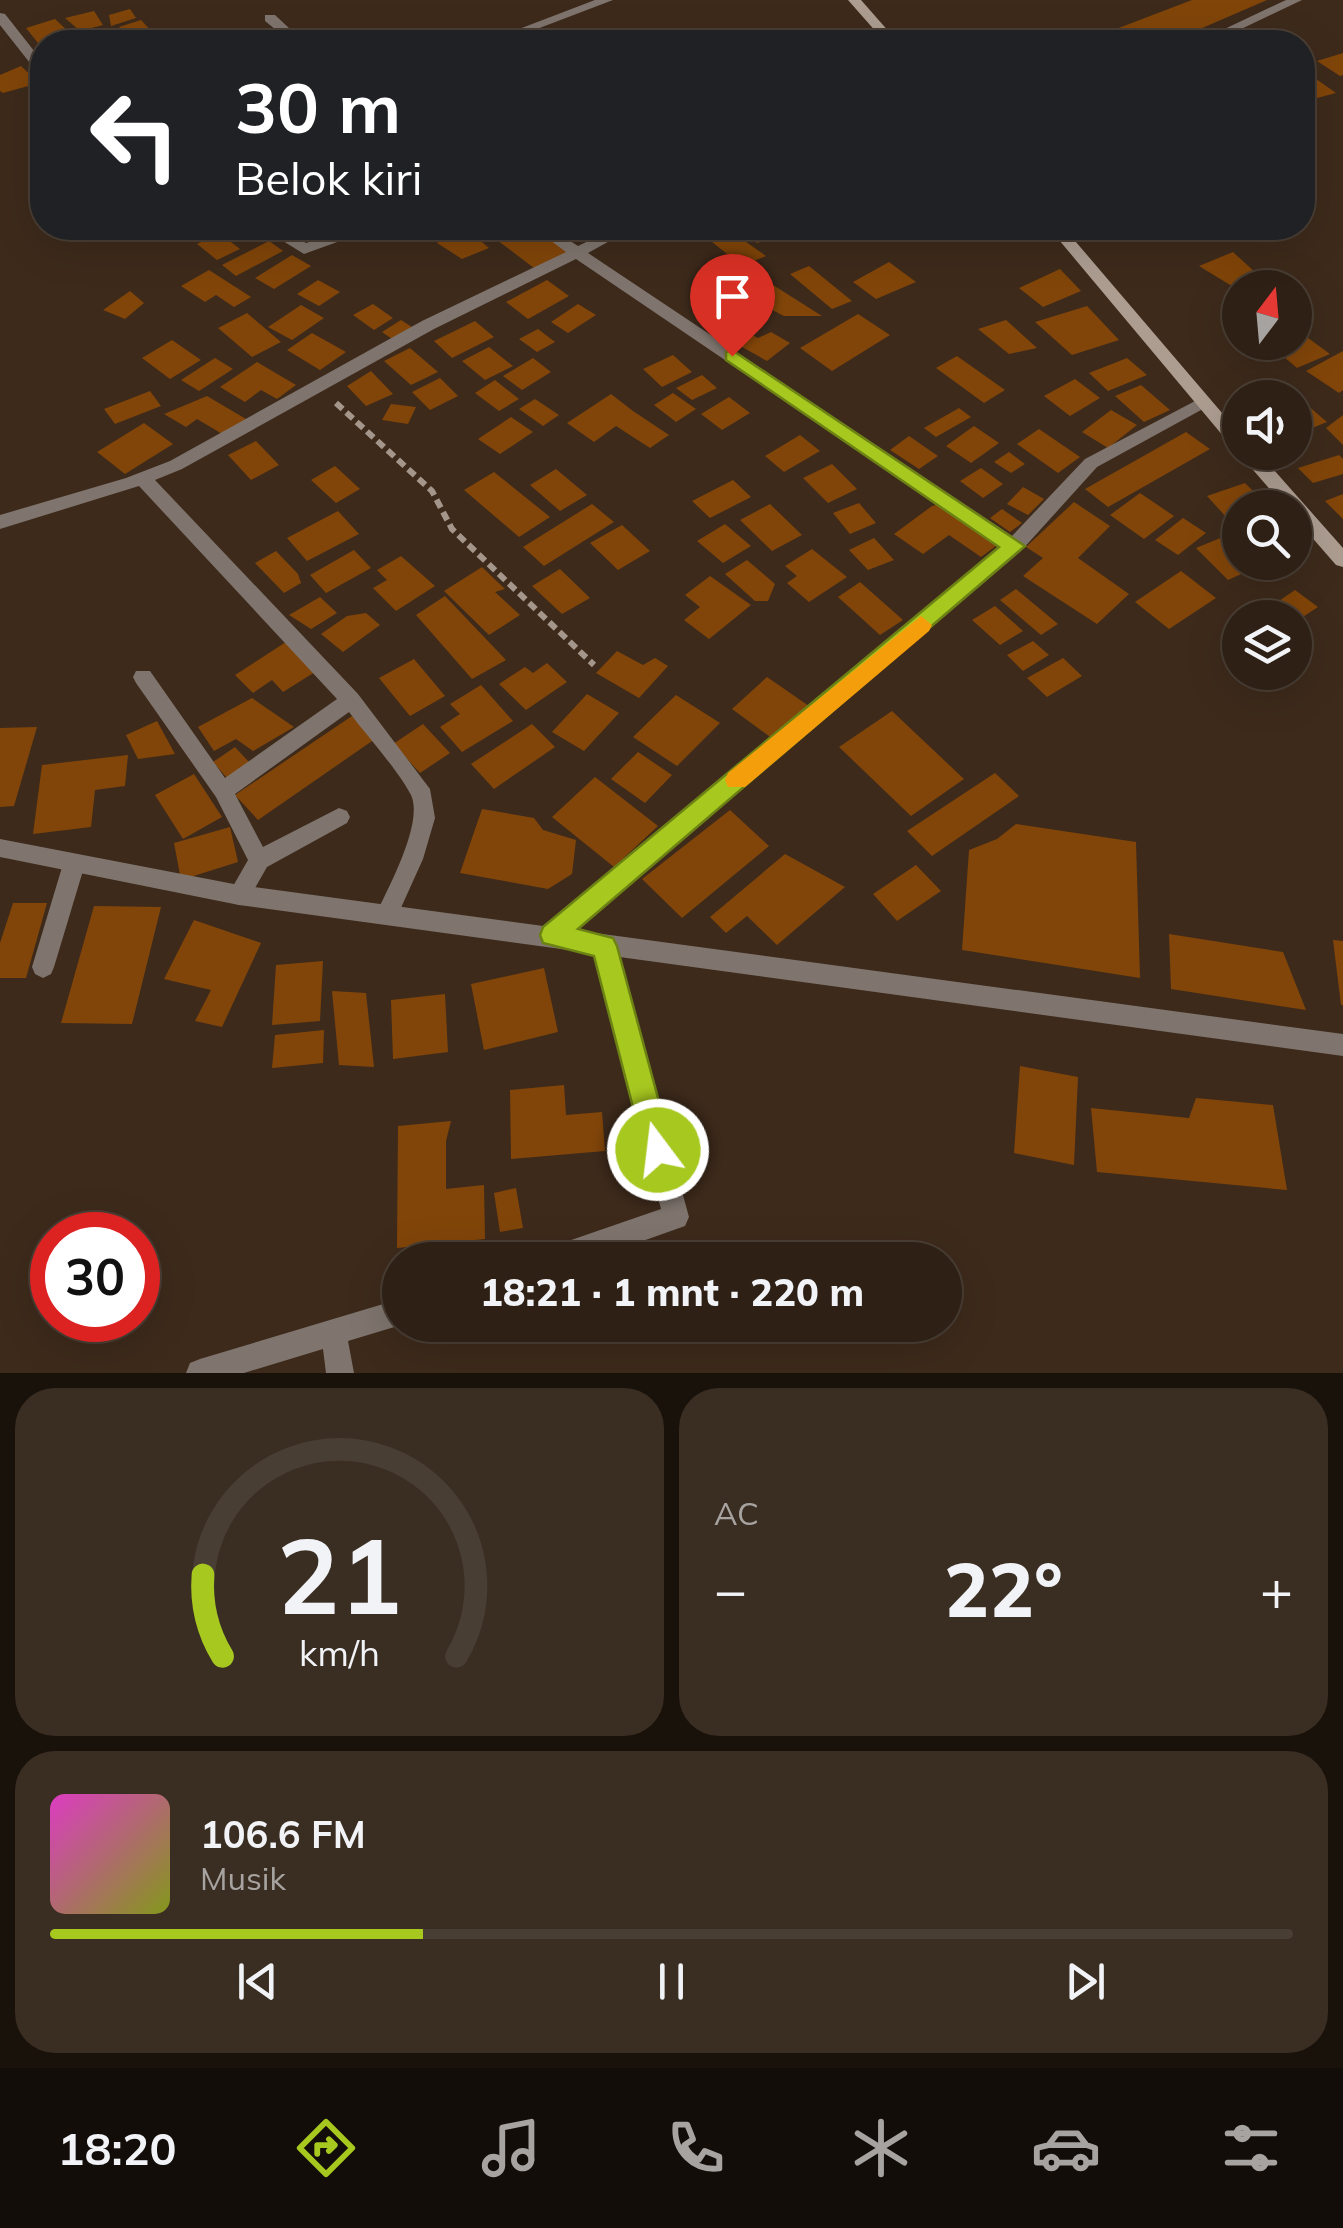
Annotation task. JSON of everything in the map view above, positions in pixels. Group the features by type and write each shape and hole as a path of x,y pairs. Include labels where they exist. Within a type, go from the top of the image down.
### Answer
{"main road":[{"path":"854,0 881,30"},
{"path":"1066,240 1222,425"},
{"path":"1263,470 1343,560"}],"street":[{"path":"525,30 607,0"},
{"path":"1230,30 1296,0"},
{"path":"0,17 30,54"},
{"path":"270,18 284,30"},
{"path":"289,240 304,249 331,240"},
{"path":"565,240 581,248"},
{"path":"571,240 1014,546"},
{"path":"0,522 176,465 317,385 599,240"},
{"path":"552,935 1014,546 1091,463 1203,404"},
{"path":"142,478 351,700 423,795 424,818 412,859 387,914"},
{"path":"143,677 223,791 259,860"},
{"path":"223,791 351,700"},
{"path":"239,895 259,860 339,817"},
{"path":"0,848 239,895 1343,1044"},
{"path":"42,967 74,864"},
{"path":"604,946 676,1217 604,1242"},
{"path":"200,1373 382,1318"},
{"path":"334,1334 340,1373"}],"path":[{"path":"317,385 432,491 452,529 594,664"}],"building":[{"path":"1192,0 1267,0 1198,30 1113,30"},
{"path":"130,9 136,18 111,26 109,15"},
{"path":"94,11 103,25 79,30 65,18"},
{"path":"55,19 67,30 30,33 26,28"},
{"path":"141,20 150,30 122,30 119,27"},
{"path":"1343,53 1340,76 1317,61"},
{"path":"21,66 30,74 30,86 3,93 0,75"},
{"path":"1315,78 1336,93 1315,99"},
{"path":"228,240 240,249 217,260 197,244"},
{"path":"479,240 489,248 462,259 437,243"},
{"path":"497,240 554,240 569,251 534,268"},
{"path":"710,240 743,240 766,256 742,266"},
{"path":"269,241 283,251 236,276 222,265"},
{"path":"1233,252 1253,270 1222,270 1222,280 1199,266"},
{"path":"292,255 311,266 274,289 255,278"},
{"path":"889,262 916,282 876,299 853,282"},
{"path":"809,266 852,301 832,309 790,274"},
{"path":"1060,269 1081,291 1043,307 1019,288"},
{"path":"209,270 251,297 234,307 216,295 205,302 181,286"},
{"path":"318,280 340,292 319,306 297,294"},
{"path":"547,280 569,296 528,319 506,302"},
{"path":"773,285 822,316 784,316 749,298"},
{"path":"130,291 144,303 125,319 103,310"},
{"path":"731,294 752,308 727,325 705,311"},
{"path":"373,304 393,318 374,330 353,315"},
{"path":"578,304 596,315 568,333 551,322"},
{"path":"301,305 324,318 292,340 268,327"},
{"path":"1087,306 1119,340 1072,355 1035,322"},
{"path":"247,313 281,342 252,357 218,328"},
{"path":"858,314 890,335 832,371 800,348"},
{"path":"401,320 415,329 395,341 382,332"},
{"path":"1006,320 1037,348 1009,354 978,329"},
{"path":"475,321 494,337 452,358 434,341"},
{"path":"738,328 758,338 771,332 790,343 767,361 726,338"},
{"path":"538,329 555,342 537,352 519,339"},
{"path":"312,333 346,352 320,370 287,350"},
{"path":"172,340 201,360 170,379 142,358"},
{"path":"1312,341 1330,354 1297,368 1288,360 1312,360"},
{"path":"489,347 513,366 485,380 462,361"},
{"path":"410,348 438,372 411,385 384,361"},
{"path":"1343,351 1343,390 1339,393 1306,371"},
{"path":"673,355 692,372 662,387 643,369"},
{"path":"957,356 1005,390 984,403 936,368"},
{"path":"215,358 233,369 199,391 181,380"},
{"path":"533,358 551,372 522,390 503,376"},
{"path":"1127,358 1147,375 1108,391 1089,373"},
{"path":"257,362 296,385 277,399 261,390 245,402 220,387"},
{"path":"371,371 393,394 366,406 347,386"},
{"path":"702,375 717,388 692,400 676,388"},
{"path":"440,378 458,396 430,410 412,392"},
{"path":"1075,379 1100,398 1070,416 1044,396"},
{"path":"495,380 519,399 499,411 475,393"},
{"path":"1141,385 1170,410 1144,422 1115,396"},
{"path":"150,391 161,406 115,424 104,409"},
{"path":"673,393 696,409 676,422 654,405"},
{"path":"611,394 669,435 650,448 616,426 594,442 567,423"},
{"path":"207,396 246,419 224,435 197,419 186,427 164,414"},
{"path":"729,397 750,413 722,430 701,414"},
{"path":"535,399 559,415 543,426 519,409"},
{"path":"391,404 416,407 408,424 382,420"},
{"path":"959,408 971,417 936,437 924,428"},
{"path":"1312,409 1327,422 1312,428"},
{"path":"1111,410 1137,425 1108,448 1082,432"},
{"path":"1343,415 1343,445 1326,428"},
{"path":"511,417 533,432 500,454 478,439"},
{"path":"144,423 173,444 125,474 97,452"},
{"path":"974,426 999,443 971,463 946,446"},
{"path":"1039,429 1080,457 1058,473 1017,444"},
{"path":"1186,432 1210,449 1108,507 1085,489"},
{"path":"800,435 820,451 784,472 765,456"},
{"path":"909,436 938,456 919,469 890,450"},
{"path":"256,441 279,465 251,480 228,455"},
{"path":"1009,452 1025,464 1011,473 994,462"},
{"path":"1339,455 1343,459 1343,474 1313,483 1300,470 1312,470 1312,464"},
{"path":"832,464 857,489 828,503 803,478"},
{"path":"335,466 360,489 336,503 311,480"},
{"path":"981,468 1003,484 983,498 960,481"},
{"path":"556,469 587,495 560,511 530,485"},
{"path":"494,472 550,517 519,537 464,490"},
{"path":"733,480 751,497 710,518 692,501"},
{"path":"1245,483 1252,490 1225,490"},
{"path":"1023,487 1044,499 1028,515 1007,504"},
{"path":"1222,491 1222,512 1207,496"},
{"path":"1140,493 1174,516 1144,539 1110,515"},
{"path":"1343,494 1343,519 1325,501"},
{"path":"1074,502 1110,526 1078,558 1129,594 1097,624 1023,576 1043,558 1026,547"},
{"path":"859,503 876,523 850,534 833,513"},
{"path":"943,503 1000,543 981,557 949,535 923,554 894,534 932,506"},
{"path":"592,504 614,522 544,566 523,547"},
{"path":"770,504 802,535 772,551 740,520"},
{"path":"1002,509 1022,523 1010,532 990,518"},
{"path":"338,511 359,534 307,561 287,538"},
{"path":"1183,518 1206,533 1178,555 1155,540"},
{"path":"725,524 751,546 723,563 697,541"},
{"path":"622,525 650,551 618,570 590,543"},
{"path":"1222,537 1222,574 1196,548"},
{"path":"874,538 894,560 868,570 849,550"},
{"path":"812,549 847,577 809,602 787,583 797,576 785,566"},
{"path":"354,550 371,568 326,593 310,575"},
{"path":"276,551 298,574 301,583 284,593 255,563"},
{"path":"401,556 435,586 396,611 373,588 387,580 377,570"},
{"path":"747,560 775,584 768,601 755,601 725,574"},
{"path":"482,567 505,589 495,592 520,615 489,635 444,591"},
{"path":"560,569 590,598 562,614 532,586"},
{"path":"1181,571 1216,598 1169,629 1135,602"},
{"path":"710,576 751,605 709,639 684,620 700,607 685,595"},
{"path":"860,582 903,620 880,635 838,597"},
{"path":"1016,589 1058,624 1041,635 1000,600"},
{"path":"1295,590 1309,600 1280,600"},
{"path":"445,596 506,660 472,679 416,615"},
{"path":"320,597 337,613 311,629 289,615"},
{"path":"995,606 1023,631 1000,645 972,620"},
{"path":"366,613 380,625 343,652 321,634 347,616"},
{"path":"1033,641 1049,655 1023,671 1007,655"},
{"path":"286,642 315,672 283,692 272,680 253,693 235,675"},
{"path":"617,651 643,665 655,658 668,666 639,698 596,673"},
{"path":"1063,658 1082,676 1047,697 1027,678"},
{"path":"414,659 445,696 410,716 379,678"},
{"path":"547,663 567,682 526,710 499,684 525,667 533,673"},
{"path":"767,677 809,706 773,739 732,709"},
{"path":"481,685 513,721 462,752 440,727 460,714 450,704"},
{"path":"587,694 619,713 584,751 552,732"},
{"path":"676,695 720,723 677,766 633,737"},
{"path":"252,698 294,727 253,751 236,739 214,751 198,727"},
{"path":"892,711 964,779 911,816 839,747"},
{"path":"352,716 375,739 258,820 235,795"},
{"path":"157,721 175,754 138,759 126,735"},
{"path":"423,724 450,753 420,773 393,744"},
{"path":"532,724 555,747 494,789 471,764"},
{"path":"37,727 14,806 0,807 0,728"},
{"path":"235,747 249,762 227,778 213,762"},
{"path":"638,752 672,775 645,803 611,779"},
{"path":"128,755 125,786 95,790 91,827 33,834 42,765"},
{"path":"995,773 1019,796 932,856 907,831"},
{"path":"194,774 222,817 183,839 155,795"},
{"path":"595,777 658,826 614,867 552,817"},
{"path":"482,809 534,818 543,830 576,840 572,874 548,889 460,873"},
{"path":"730,810 769,846 682,918 642,879"},
{"path":"1016,824 1136,842 1140,978 962,950 969,850 997,839"},
{"path":"230,827 238,862 181,880 174,843"},
{"path":"785,854 845,887 777,945 747,916 726,933 710,917"},
{"path":"916,865 941,891 897,921 873,894"},
{"path":"13,903 47,903 26,978 0,978 0,943"},
{"path":"94,906 161,907 132,1024 61,1023"},
{"path":"194,920 261,943 222,1027 195,1021 211,990 164,979"},
{"path":"1169,934 1283,952 1306,1010 1171,989"},
{"path":"1333,940 1343,941 1343,1005 1341,1005"},
{"path":"323,961 320,1021 272,1025 276,965"},
{"path":"544,968 558,1032 484,1050 471,984"},
{"path":"332,991 366,993 374,1067 339,1065"},
{"path":"445,994 448,1052 393,1059 391,1000"},
{"path":"324,1030 323,1063 272,1068 275,1035"},
{"path":"1020,1066 1078,1077 1074,1165 1014,1153"},
{"path":"564,1085 566,1115 602,1112 605,1151 511,1159 510,1090"},
{"path":"1196,1098 1273,1105 1287,1190 1097,1172 1091,1108 1189,1118"},
{"path":"451,1121 446,1141 446,1189 484,1185 485,1239 397,1242 398,1126"},
{"path":"516,1188 523,1228 500,1232 494,1193"}],"slow traffic":[{"path":"737,780 921,625"}],"route":[{"path":"658,1150 604,946 552,935 1014,546 732,356"}]}
